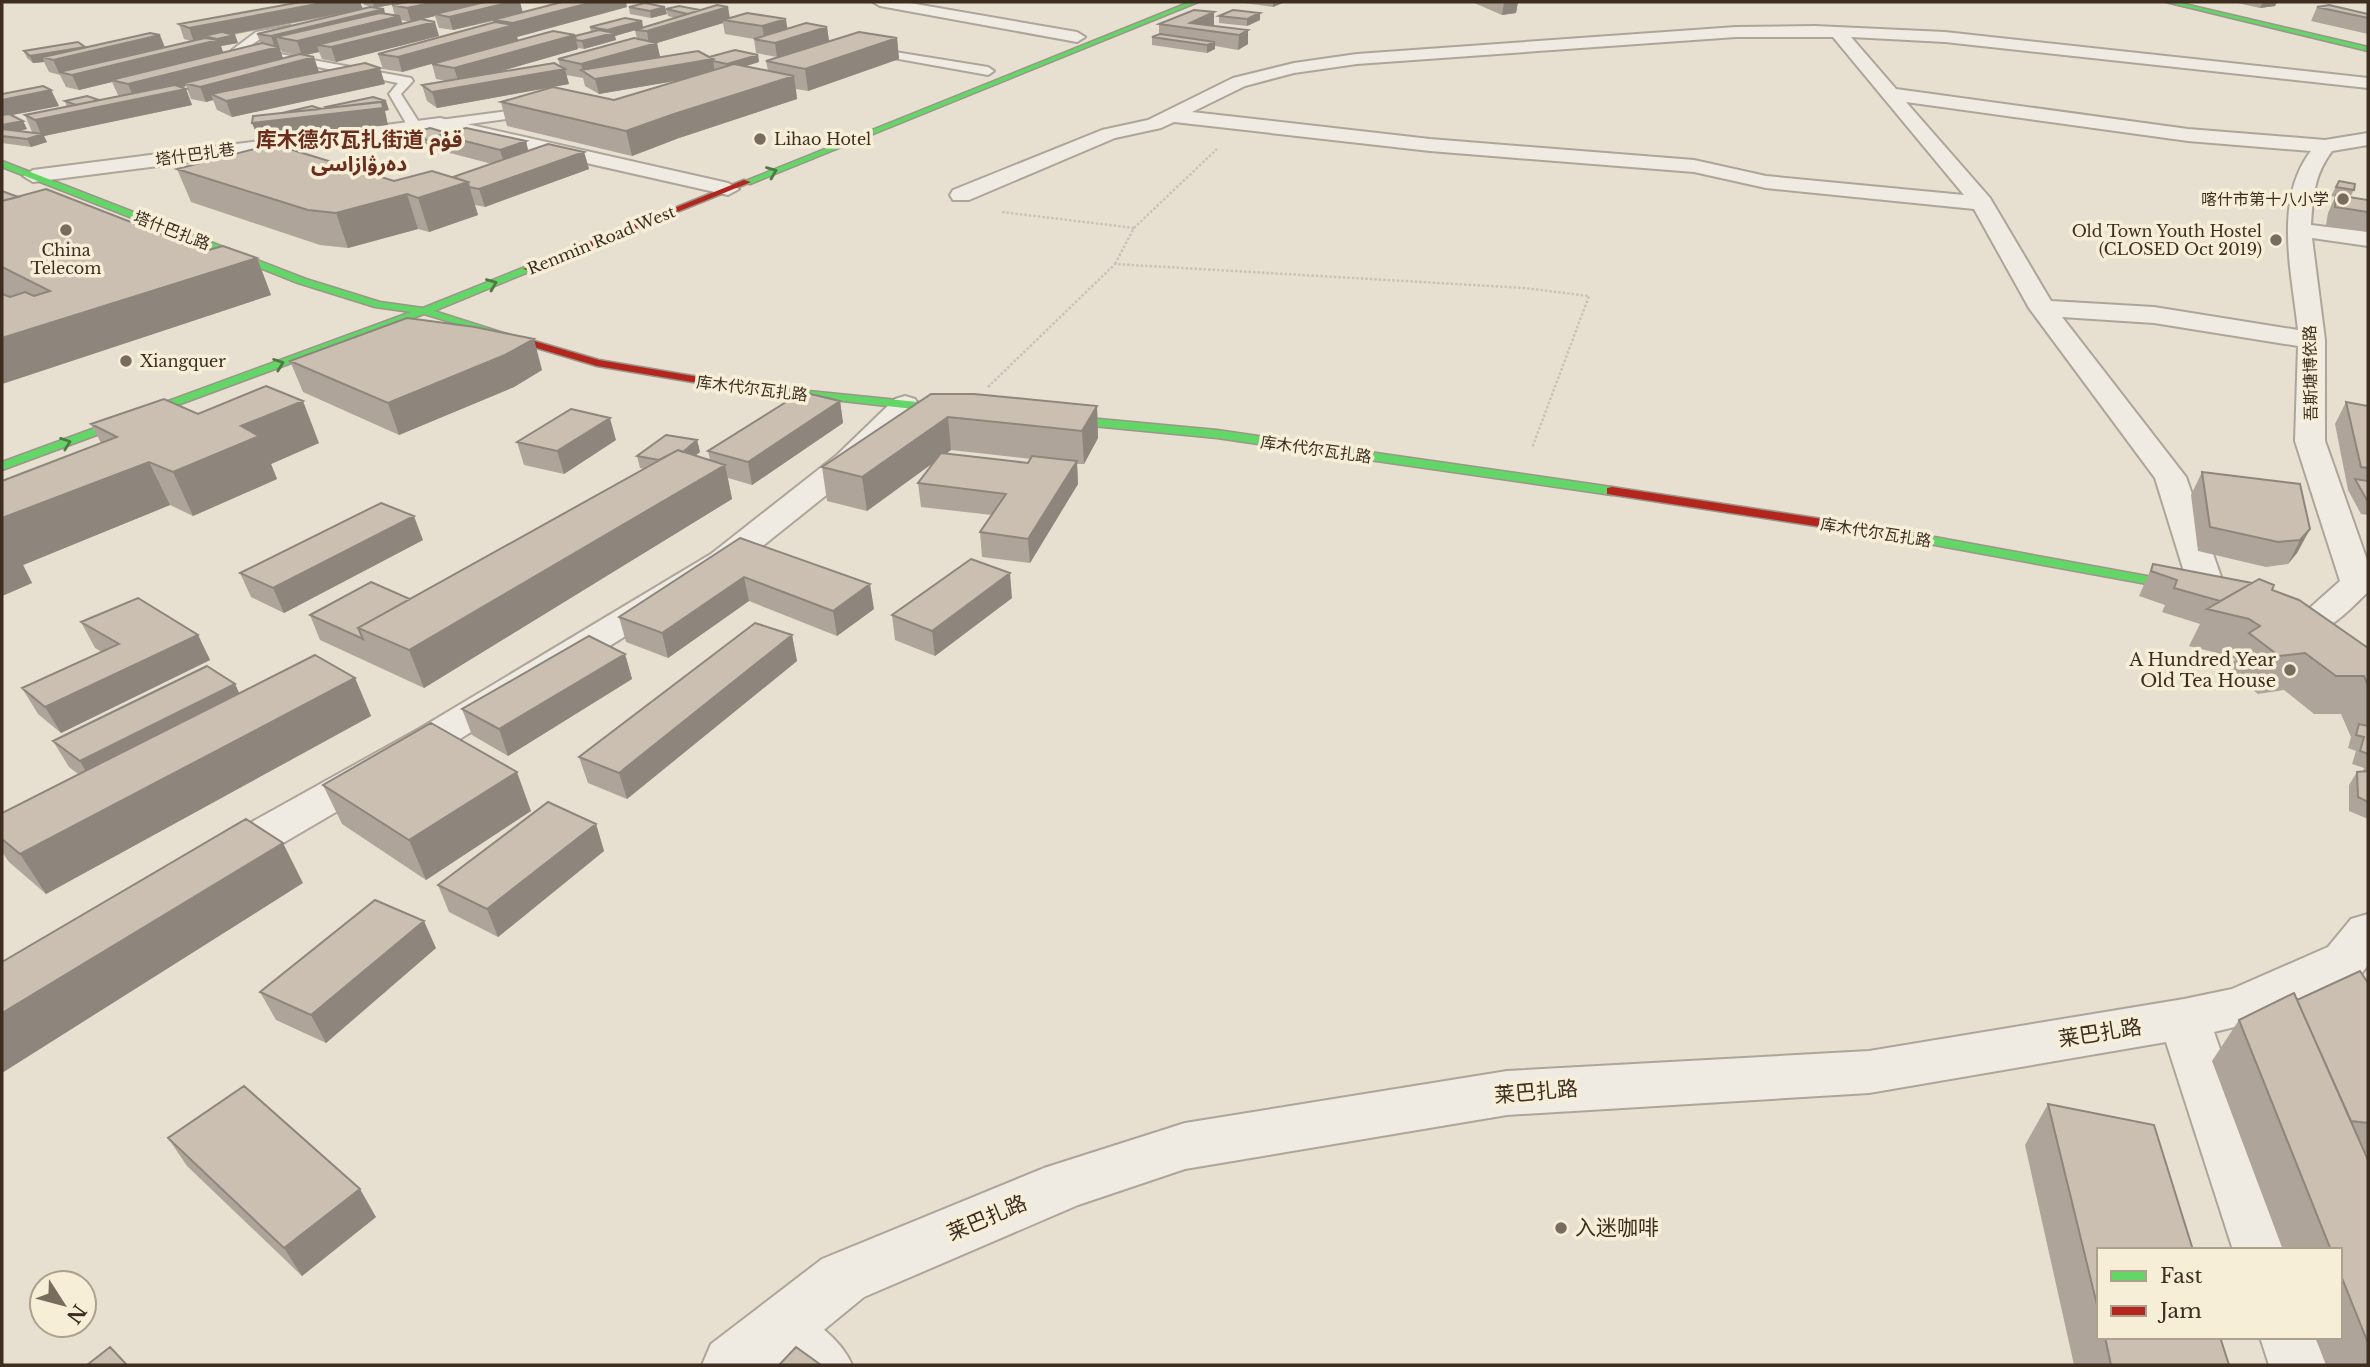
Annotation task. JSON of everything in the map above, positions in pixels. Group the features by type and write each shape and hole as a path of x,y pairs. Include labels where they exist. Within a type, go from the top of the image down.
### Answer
{"main road":[{"path":"761,158 1166,2"},
{"name":"Renmin Road West","path":"2,466 424,311 726,181 1195,2"},
{"path":"2169,2 2368,49"},
{"path":"2196,2 2368,41"},
{"name":"塔什巴扎路","path":"2,164 302,281 379,305 424,311"},
{"name":"Renmin Road West","path":"673,192 698,182"},
{"path":"353,314 410,294"},
{"name":"库木代尔瓦扎路","path":"424,311 597,363 718,385 988,413"},
{"name":"库木代尔瓦扎路","path":"1029,417 1217,434 1870,529 2214,592"}],"street":[{"path":"880,2 1077,37"},
{"path":"961,195 1109,134 1154,124 1174,116 1239,82 1294,68 1357,59 1736,32 1815,31 1945,37 2368,83"},
{"path":"1839,34 1982,203 2042,308 2169,477 2214,592"},
{"path":"1889,94 2188,135 2325,146 2368,139"},
{"path":"1174,116 1430,145 1694,166 1766,182 1982,203"},
{"name":"塔什巴扎巷","path":"33,176 440,124 698,182 726,181"},
{"name":"吾斯塘博依路","path":"2312,623 2358,583 2310,441 2312,340 2299,230 2303,182 2325,146"},
{"path":"2299,230 2368,239"},
{"path":"2042,308 2154,315 2312,340"},
{"path":"194,875 433,737 723,561 848,463 905,405"},
{"name":"莱巴扎路","path":"733,1365 844,1278 1064,1185 1185,1146 1507,1093 1869,1072 2184,1019 2241,1007 2345,961 2368,931"},
{"path":"2184,1019 2261,1248"},
{"path":"2292,1339 2300,1365"}],"lane":[{"path":"300,27 260,34 238,50 407,81 395,94 415,127"},
{"path":"856,48 989,71"},
{"path":"440,124 557,109"},
{"path":"783,1324 831,1365"}],"path":[{"path":"961,411 1026,353 1115,264 1134,228 1243,125"},
{"path":"990,211 1134,228"},
{"path":"1115,264 1524,288 1589,296 1520,479"}],"building":[{"path":"301,2 328,2 189,28 179,24"},
{"path":"435,2 407,8 392,5"},
{"path":"485,2 511,2 449,17 435,14"},
{"path":"562,2 593,2 513,23 493,20"},
{"path":"645,3 665,7 650,11 629,7"},
{"path":"717,5 728,7 647,31 635,30"},
{"path":"2329,5 2368,14 2368,18 2317,7"},
{"path":"679,6 700,10 688,14 666,9"},
{"path":"370,7 384,9 271,36 257,34"},
{"path":"1194,10 1214,12 1190,23 1248,30 1239,35 1159,24"},
{"path":"1233,10 1260,13 1247,19 1219,16"},
{"path":"380,13 400,16 297,41 276,37"},
{"path":"747,13 786,19 762,26 723,20"},
{"path":"625,18 642,21 607,30 590,27"},
{"path":"421,19 435,22 331,47 317,45"},
{"path":"495,22 514,25 398,57 378,54"},
{"path":"806,23 827,27 775,43 754,39"},
{"path":"599,30 614,33 576,40 575,36"},
{"path":"553,31 575,35 454,68 432,64"},
{"path":"222,32 235,35 217,39 203,36"},
{"path":"859,32 897,38 805,69 766,61"},
{"path":"150,33 160,35 53,60 43,57"},
{"path":"1160,34 1215,42 1207,45 1152,37"},
{"path":"205,38 218,40 72,75 59,72"},
{"path":"634,38 657,43 581,64 558,59"},
{"path":"78,42 85,47 30,56 24,51"},
{"path":"262,43 278,47 128,84 111,80"},
{"path":"735,50 758,55 727,64 713,61 709,57"},
{"path":"698,51 713,59 595,79 581,70"},
{"path":"300,54 314,57 200,87 185,83"},
{"path":"365,63 380,68 226,101 211,94"},
{"path":"554,63 565,69 432,92 422,85"},
{"path":"734,64 794,76 626,131 501,102 553,87 614,100"},
{"path":"175,85 186,89 35,120 25,115"},
{"path":"43,86 51,90 2,100 2,94"},
{"path":"87,96 99,100 76,105 65,101"},
{"path":"373,97 386,101 326,107"},
{"path":"382,102 383,108 252,123 253,116"},
{"path":"312,106 321,109 282,113"},
{"path":"9,114 23,121 2,125 2,115"},
{"path":"430,128 447,133 441,135 442,140 434,142 408,134"},
{"path":"466,128 526,141 500,150 441,135"},
{"path":"2,129 43,134 27,139 2,136"},
{"path":"273,144 394,181 432,171 468,182 418,198 407,194 336,213 308,210 177,169"},
{"path":"548,144 584,152 479,189 469,187 468,182 453,177"},
{"path":"2339,181 2355,184 2354,190 2336,187"},
{"path":"46,189 205,251 223,246 257,258 2,338 2,294 10,297 25,292 34,296 50,291 2,267 2,201"},
{"path":"2,191 18,197 2,201"},
{"path":"2336,195 2368,200 2368,212 2335,207"},
{"path":"407,318 475,327 534,339 505,355 388,403 290,361"},
{"path":"266,386 303,401 241,426 259,436 173,472 149,462 2,518 2,481 117,437 91,424 164,399 198,414"},
{"path":"802,392 840,401 748,462 708,451"},
{"path":"931,394 974,394 1097,406 1082,431 948,417 862,477 822,467"},
{"path":"2346,402 2368,406 2368,468 2361,467"},
{"path":"571,409 610,418 557,451 517,442"},
{"path":"666,435 697,440 683,452 678,450 659,460 637,456"},
{"path":"678,450 725,465 409,650 358,628"},
{"path":"941,453 1028,463 1032,456 1077,461 1028,539 980,532 1006,494 918,483"},
{"path":"2202,472 2300,484 2310,529 2300,540 2278,542 2210,527"},
{"path":"2355,479 2368,481 2368,502"},
{"path":"381,503 414,516 273,588 240,573"},
{"path":"740,538 870,584 833,611 744,577 662,633 619,617"},
{"path":"971,559 1010,573 932,631 892,615"},
{"path":"2153,564 2252,583 2220,601 2174,588 2177,580 2151,571"},
{"path":"2259,579 2274,585 2272,590 2299,600 2368,648 2368,685 2364,676 2336,676 2305,653 2279,656 2249,633 2260,626 2249,619 2207,609"},
{"path":"371,582 410,599 358,628 363,639 310,615"},
{"path":"138,598 198,635 45,707 22,688 119,644 81,622"},
{"path":"755,623 792,635 619,773 579,757"},
{"path":"589,636 625,654 499,729 462,709"},
{"path":"315,655 355,678 20,854 2,839 2,813"},
{"path":"207,666 235,684 80,761 53,741"},
{"path":"431,723 517,772 409,840 323,785"},
{"path":"2359,724 2368,726 2368,754 2360,751 2364,737 2356,735"},
{"path":"2368,771 2368,802 2358,797 2357,772"},
{"path":"548,802 596,824 487,909 438,885"},
{"path":"246,819 283,843 2,1013 2,962"},
{"path":"375,900 424,921 311,1015 260,992"},
{"path":"2360,971 2368,983 2368,1123 2351,1121 2297,1000"},
{"path":"2294,993 2368,1160 2368,1343 2342,1278 2342,1248 2330,1248 2239,1020"},
{"path":"244,1086 360,1189 284,1248 168,1138"},
{"path":"2048,1104 2154,1125 2192,1248 2097,1248 2097,1305"},
{"path":"2105,1339 2221,1339 2229,1365 2111,1365"},
{"path":"110,1347 127,1365 87,1365"},
{"path":"796,1347 821,1365 779,1365"}],"traffic: fast":[{"path":"747,182 1195,2"},
{"path":"2169,2 2368,49"},
{"path":"2,164 302,281 379,305 424,311 524,341"},
{"path":"2,466 424,311 528,269"},
{"path":"740,387 967,411"},
{"path":"1045,418 1217,434 1612,491"},
{"path":"1907,536 2196,589"}],"traffic: jam":[{"path":"528,269 747,182"},
{"path":"524,341 597,363 740,387"},
{"path":"1612,491 1907,536"}],"place":[{"name":"Lihao Hotel","path":"760,139"},
{"name":"喀什市第十八小学","path":"2343,199"},
{"name":"China Telecom","path":"66,230"},
{"name":"Old Town Youth Hostel (CLOSED Oct 2019)","path":"2276,240"},
{"name":"Xiangquer","path":"126,361"},
{"name":"A Hundred Year Old Tea House","path":"2290,670"},
{"name":"入迷咖啡","path":"1561,1228"}],"district":[{"name":"库木德尔瓦扎街道 قۇم دەرۋازاسى","path":"359,152"}]}
